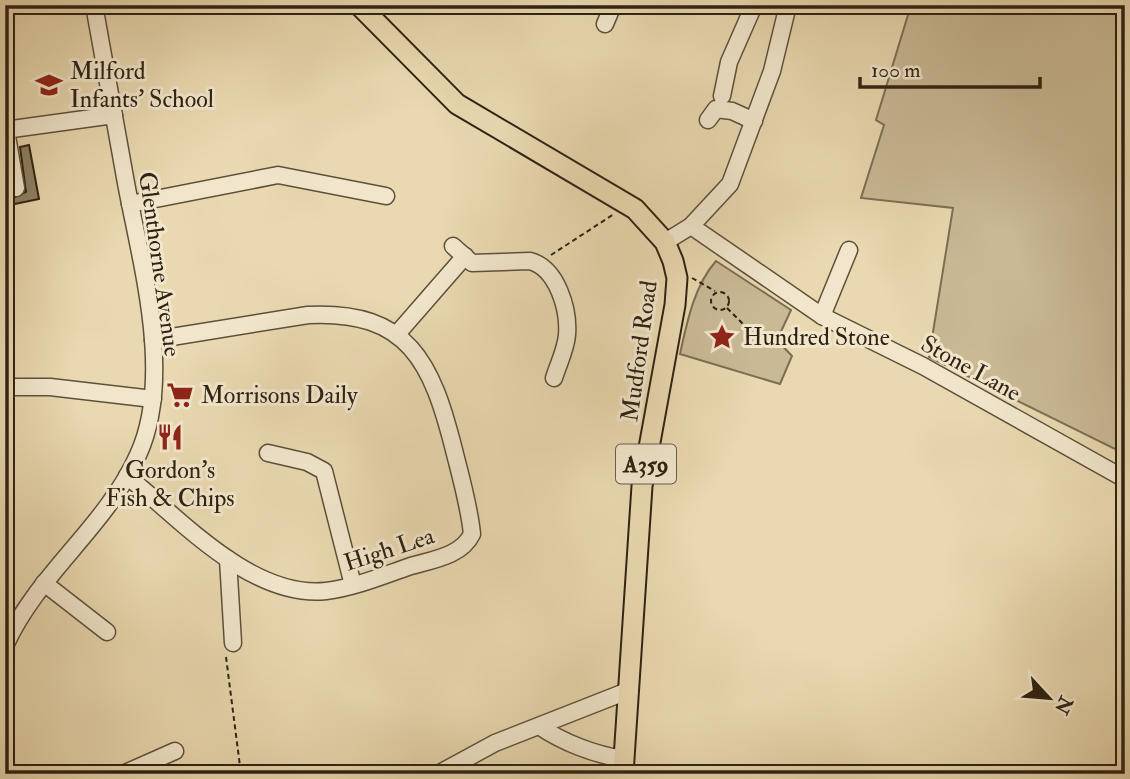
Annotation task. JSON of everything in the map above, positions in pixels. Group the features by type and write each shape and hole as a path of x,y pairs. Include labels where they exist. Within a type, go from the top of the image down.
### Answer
{"main road":[{"name":"Mudford Road","path":"359,5 457,104 628,204 651,224 664,242 677,278 676,305 642,486 623,766"}],"street":[{"name":"Glenthorne Avenue","path":"5,646 24,610 89,531 127,476 146,438 153,399 153,341 94,5"},
{"path":"605,23 613,5"},
{"path":"722,96 729,62 754,5"},
{"path":"664,242 691,226 730,184 772,71 788,5"},
{"path":"709,120 716,109 732,111 754,121"},
{"path":"16,188 6,130 114,115"},
{"path":"130,204 278,175 386,196"},
{"name":"Stone Lane","path":"691,226 822,316 923,366 1125,479"},
{"path":"822,316 849,250"},
{"path":"397,334 465,254 539,263 552,275 565,315 567,337 554,378"},
{"name":"High Lea","path":"127,476 228,559 258,578 289,590 325,592 353,585 460,550 471,534 466,498 436,387 425,365 397,334 356,317 333,314 307,315 153,341"},
{"path":"5,387 50,387 153,399"},
{"path":"268,453 307,463 324,471 353,585"},
{"path":"228,559 233,643"},
{"path":"44,583 107,632"},
{"path":"438,774 495,743 629,691"},
{"path":"538,726 558,738 566,739 623,766"},
{"path":"123,774 175,751"}],"path":[{"path":"539,263 628,204"},
{"path":"688,276 716,292 728,294 730,303 727,308 721,310 712,306 711,299 716,292"},
{"path":"727,308 747,328 743,332"},
{"path":"739,319 742,315"},
{"path":"233,643 225,659 241,774"}],"shaded area":[{"path":"911,5 1125,5 1125,454 929,357 953,208 861,198 884,125 876,120"},
{"path":"716,261 791,310 777,340 792,356 780,384 680,354 697,293"}],"building":[{"path":"29,145 39,199 5,206 5,187 13,198 26,192 20,147"}],"place":[{"name":"Milford Infants' School","path":"49,85"},
{"name":"Hundred Stone","path":"722,337"},
{"name":"Morrisons Daily","path":"180,395"},
{"name":"Gordon's Fish & Chips","path":"170,437"}]}
